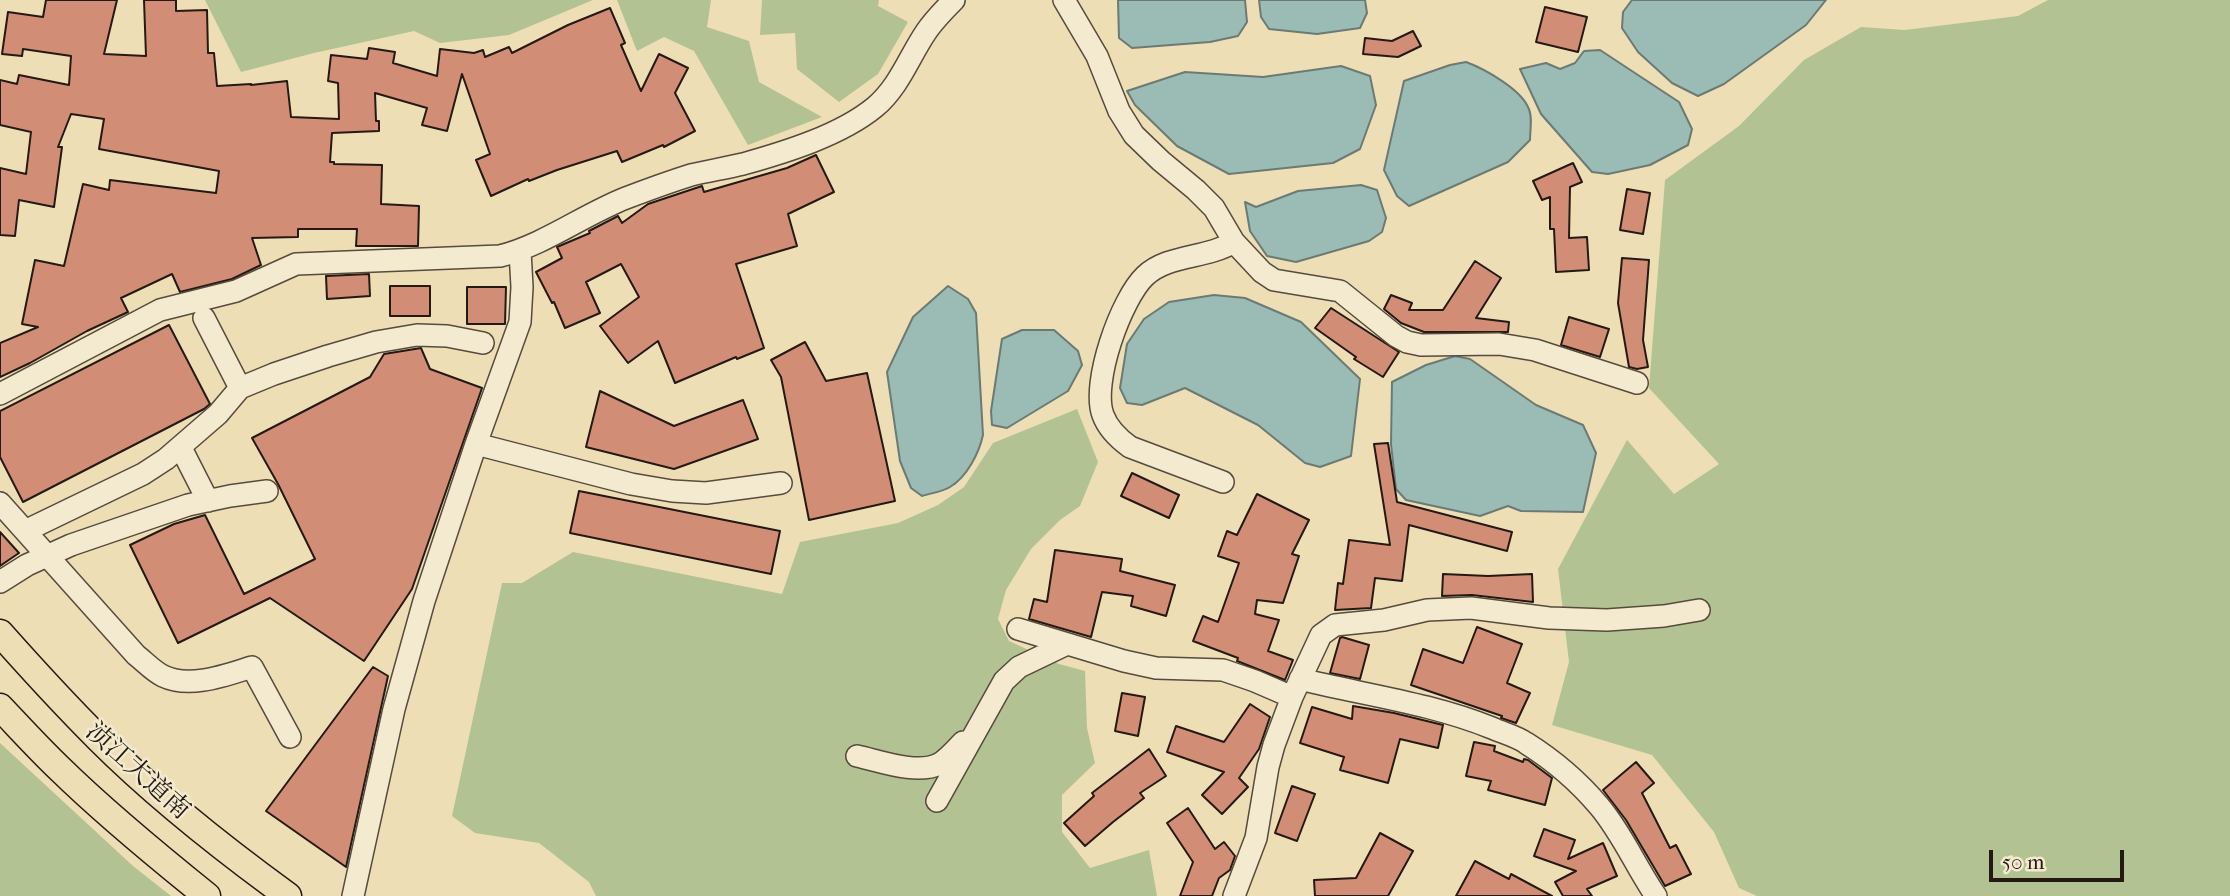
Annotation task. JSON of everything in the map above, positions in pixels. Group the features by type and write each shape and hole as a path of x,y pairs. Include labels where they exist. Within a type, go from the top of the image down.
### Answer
{"main road":[{"name":"浈江大道南","path":"0,633 100,740 182,814 288,896"},
{"name":"浈江大道南","path":"0,707 58,768 100,807 207,896"}],"street":[{"path":"0,394 160,310 236,291 296,264 500,256 520,251 591,213 628,197 691,175 743,164 820,137 876,106 893,88 926,33 954,0"},
{"path":"1064,0 1097,57 1119,111 1134,135 1214,208 1234,242 1257,267 1274,280 1340,292 1407,342 1421,345 1499,344 1535,350 1637,383"},
{"path":"1223,482 1130,447 1121,440 1103,416 1100,393 1109,348 1121,311 1145,276 1157,267 1177,259 1212,253 1234,242"},
{"path":"353,896 394,709 424,601 520,322 520,251"},
{"path":"204,318 240,388"},
{"path":"25,531 143,474 181,447 219,414 240,388 285,370 376,342 418,335 447,336 483,343"},
{"path":"476,444 631,484 672,491 706,493 781,483"},
{"path":"181,447 208,501"},
{"path":"0,582 47,555 175,510 208,501 267,491"},
{"path":"0,503 136,655 166,677 202,680 252,667 290,737"},
{"path":"1234,896 1256,838 1268,767 1296,688 1321,635 1335,625 1384,620 1427,610 1471,608 1549,618 1607,620 1664,617 1699,610"},
{"path":"1018,629 1156,668 1223,670 1255,681 1296,688 1350,691 1406,701 1468,719 1524,741 1570,775 1600,807 1623,839 1656,896"},
{"path":"937,802 1004,681 1019,667 1067,644"},
{"path":"858,756 926,769 941,763 980,725"}],"green space":[{"path":"205,0 593,0 509,35 440,43 414,31 241,72"},
{"path":"617,0 711,0 707,27 749,41 759,82 822,117 748,145 694,51 664,37 637,51"},
{"path":"762,0 879,0 878,6 908,22 878,74 839,102 797,69 795,33 760,35"},
{"path":"2048,0 2230,0 2230,896 1757,896 1739,888 1714,832 1652,755 1552,725 1569,662 1558,569 1627,440 1674,494 1719,464 1649,388 1665,180 1739,126 1804,60 1861,27 1905,30 2018,16"},
{"path":"1077,409 1098,462 1080,506 1060,520 1031,549 1006,590 998,619 1009,641 1059,664 1085,671 1087,728 1095,763 1062,795 1062,832 1090,868 1149,850 1157,896 596,896 589,882 539,843 475,833 452,816 502,583 522,583 573,552 782,594 800,542 898,523 938,505 964,487 993,443"},
{"path":"0,743 133,866 171,896 0,896"}],"water":[{"path":"1118,0 1245,0 1247,22 1238,36 1210,42 1132,48 1119,38"},
{"path":"1259,0 1365,0 1367,13 1360,28 1317,34 1269,29 1261,17"},
{"path":"1632,0 1826,0 1806,25 1724,84 1698,96 1672,83 1638,52 1622,28 1623,12"},
{"path":"1600,50 1679,102 1692,129 1688,145 1650,165 1608,174 1592,172 1541,114 1520,69 1546,63 1560,69 1575,63 1584,51"},
{"path":"1466,62 1501,80 1524,100 1530,115 1530,140 1508,162 1409,206 1397,196 1384,170 1404,81"},
{"path":"1341,66 1370,76 1376,105 1360,149 1333,163 1229,174 1177,146 1135,105 1127,91 1185,72 1263,77"},
{"path":"1361,185 1377,190 1386,218 1382,232 1369,241 1296,262 1267,256 1250,231 1245,202 1256,207 1298,191"},
{"path":"948,286 968,299 976,313 983,435 975,457 956,483 947,489 922,496 911,488 900,461 887,372 913,317"},
{"path":"1214,295 1245,298 1301,322 1360,379 1351,456 1320,467 1305,463 1258,425 1185,388 1142,405 1127,403 1120,388 1127,344 1144,319 1169,302"},
{"path":"1022,330 1054,330 1078,351 1082,365 1068,391 1007,428 992,425 991,411 1002,339"},
{"path":"1455,356 1470,359 1536,405 1583,425 1596,453 1583,512 1521,511 1508,506 1480,516 1406,500 1396,489 1391,444 1392,382 1426,365"}],"building":[{"path":"46,0 117,0 104,54 146,56 144,0 176,0 176,11 207,10 208,53 214,53 217,86 287,81 291,117 339,119 338,83 328,81 331,55 367,59 369,48 395,52 393,63 437,76 440,49 474,53 483,50 485,57 509,47 512,53 610,8 625,43 621,45 641,91 659,54 688,68 675,93 695,131 664,147 663,145 622,162 617,151 529,181 528,179 491,196 476,160 490,154 462,74 447,131 422,125 427,108 375,93 379,131 332,133 330,162 382,165 381,204 419,206 418,246 356,246 357,229 298,229 298,237 252,238 261,265 232,279 180,292 172,274 121,298 128,312 0,377 0,343 38,327 22,324 35,260 64,266 83,184 109,190 110,180 216,193 219,171 99,149 104,119 71,114 58,147 62,147 54,207 19,200 15,236 0,235 0,168 26,174 31,132 0,125 0,80 17,84 19,75 69,85 71,56 23,49 22,56 2,54 8,12 43,17"},
{"path":"1545,7 1587,17 1578,52 1536,42"},
{"path":"1413,31 1421,46 1398,57 1363,54 1365,38 1392,41"},
{"path":"816,155 834,192 788,214 797,246 736,264 764,348 675,383 658,341 628,363 600,326 639,297 621,264 586,282 600,313 565,328 554,302 552,303 536,272 562,258 557,247 590,233 589,231 618,216 622,223 648,204 702,186 704,192 787,168"},
{"path":"1573,163 1582,182 1570,187 1569,238 1587,237 1589,270 1556,272 1554,229 1550,229 1550,197 1542,200 1533,181"},
{"path":"1627,189 1650,193 1643,234 1620,230"},
{"path":"1622,258 1649,260 1643,340 1648,367 1629,367 1618,303"},
{"path":"1475,261 1501,278 1476,318 1509,322 1508,332 1424,332 1401,323 1384,309 1391,295 1412,303 1409,310 1443,310"},
{"path":"369,274 370,296 327,299 326,276"},
{"path":"390,286 430,286 430,316 390,316"},
{"path":"467,287 506,287 505,324 467,324"},
{"path":"1331,308 1399,352 1383,377 1354,359 1356,357 1315,328"},
{"path":"1569,317 1609,329 1600,357 1561,345"},
{"path":"169,325 210,404 23,502 0,457 0,411"},
{"path":"805,342 826,381 867,373 895,501 809,520 781,377 771,360"},
{"path":"421,348 430,369 482,388 412,589 364,661 270,598 178,643 130,545 174,524 205,515 244,594 315,559 252,438 370,377 384,354"},
{"path":"600,391 674,426 743,400 758,439 674,469 586,447"},
{"path":"1388,443 1397,502 1512,532 1507,551 1409,525 1402,581 1375,578 1371,608 1335,610 1338,583 1343,584 1349,540 1390,545 1374,444"},
{"path":"1132,473 1179,495 1169,518 1121,496"},
{"path":"579,491 780,531 771,574 570,533"},
{"path":"1257,494 1309,520 1292,554 1299,556 1283,603 1257,600 1255,614 1279,620 1268,651 1293,660 1285,680 1193,641 1203,616 1218,622 1239,563 1218,556 1227,531 1237,535"},
{"path":"0,532 19,553 0,566"},
{"path":"1055,550 1122,559 1120,571 1175,585 1166,616 1131,606 1133,596 1102,592 1091,637 1029,619 1034,599 1047,602"},
{"path":"1443,574 1532,574 1533,602 1472,595 1442,596"},
{"path":"1477,627 1522,644 1507,683 1530,693 1516,723 1411,685 1423,649 1463,663"},
{"path":"1342,637 1369,645 1360,679 1330,673"},
{"path":"373,667 388,676 346,867 266,811"},
{"path":"1122,693 1145,697 1138,736 1115,731"},
{"path":"1250,704 1270,717 1259,749 1239,778 1248,787 1222,814 1202,795 1224,772 1167,752 1176,726 1224,742"},
{"path":"1353,706 1443,725 1438,748 1400,739 1388,783 1340,770 1344,757 1300,743 1312,707 1352,719"},
{"path":"1474,742 1495,746 1494,751 1523,762 1524,759 1528,760 1552,778 1545,805 1488,790 1491,781 1466,776"},
{"path":"1149,749 1166,776 1140,793 1144,798 1085,846 1064,823 1094,796 1092,793"},
{"path":"1636,762 1654,783 1642,793 1670,848 1676,845 1691,874 1665,886 1626,820 1603,790"},
{"path":"1292,786 1315,794 1297,841 1275,833"},
{"path":"1188,808 1215,849 1224,842 1235,856 1230,870 1219,878 1212,896 1180,896 1193,862 1167,823"},
{"path":"1544,829 1575,840 1568,859 1603,843 1617,876 1587,889 1592,896 1563,896 1555,882 1576,871 1534,856"},
{"path":"1380,833 1413,851 1388,896 1315,896 1314,880 1356,878"},
{"path":"1475,861 1509,879 1511,874 1552,896 1456,896"}]}
